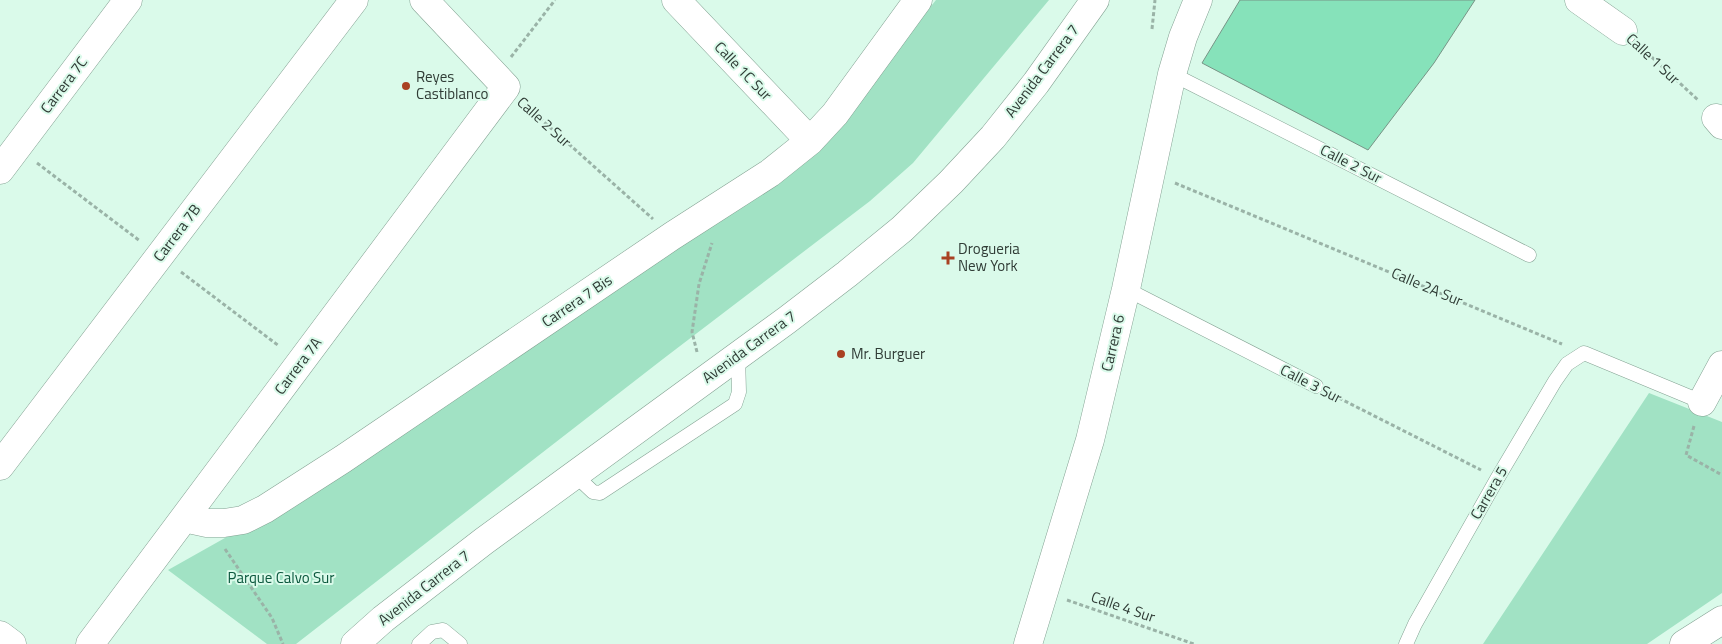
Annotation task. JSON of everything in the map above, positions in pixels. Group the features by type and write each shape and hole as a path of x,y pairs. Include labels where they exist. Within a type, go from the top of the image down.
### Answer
{"street":[{"name":"Carrera 7C","path":"0,170 128,0"},
{"name":"Carrera 7B","path":"0,466 354,0"},
{"path":"424,0 501,82"},
{"name":"Calle 1C Sur","path":"676,0 810,141"},
{"name":"Carrera 7 Bis","path":"195,520 224,523 243,520 264,509 343,459 672,236 770,173 810,141 835,114 918,0"},
{"name":"Avenida Carrera 7","path":"355,644 382,619 574,474 848,274 902,229 952,182 993,138 1036,84 1095,0"},
{"name":"Carrera 6","path":"1178,0 1183,37"},
{"name":"Carrera 6","path":"1028,644 1090,440 1152,174 1172,74 1183,37 1198,0"},
{"name":"Calle 1 Sur","path":"1579,0 1623,31"},
{"name":"Carrera 7A","path":"90,644 195,520 501,82"},
{"path":"1702,402 1722,365"},
{"path":"1684,644 1722,620"},
{"path":"0,635 12,644"}],"lane":[{"name":"Calle 2 Sur","path":"1172,74 1530,255"},
{"name":"Calle 3 Sur","path":"1126,289 1316,386"},
{"path":"1584,353 1702,402"},
{"name":"Carrera 5","path":"1406,644 1415,624 1497,479 1555,381 1567,364 1584,353"},
{"path":"574,474 593,492 600,493 735,404 739,392 738,354"},
{"path":"419,644 432,632 443,630 460,644"}],"path":[{"path":"501,82 555,0"},
{"path":"1152,30 1155,0"},
{"name":"Calle 1 Sur","path":"1623,31 1719,121"},
{"name":"Calle 2 Sur","path":"501,82 672,236"},
{"name":"Calle 2A Sur","path":"1152,174 1584,353"},
{"path":"697,352 692,332 699,284 725,202"},
{"name":"Calle 3 Sur","path":"1316,386 1497,479"},
{"path":"1702,402 1686,455 1722,475"},
{"path":"195,520 272,618 283,644"},
{"name":"Calle 4 Sur","path":"1045,592 1194,644"}],"green space":[{"name":"Parque Calvo Sur","path":"936,0 1049,0 913,163 870,201 296,644 267,644 168,570 314,488 844,115"},
{"path":"1649,393 1722,422 1722,593 1647,644 1483,644"}],"building":[{"path":"1240,0 1475,0 1434,63 1368,150 1202,63"}],"place":[{"name":"Reyes Castiblanco","path":"406,86"},
{"name":"Drogueria New York","path":"948,258"},
{"name":"Mr. Burguer","path":"841,354"}]}
